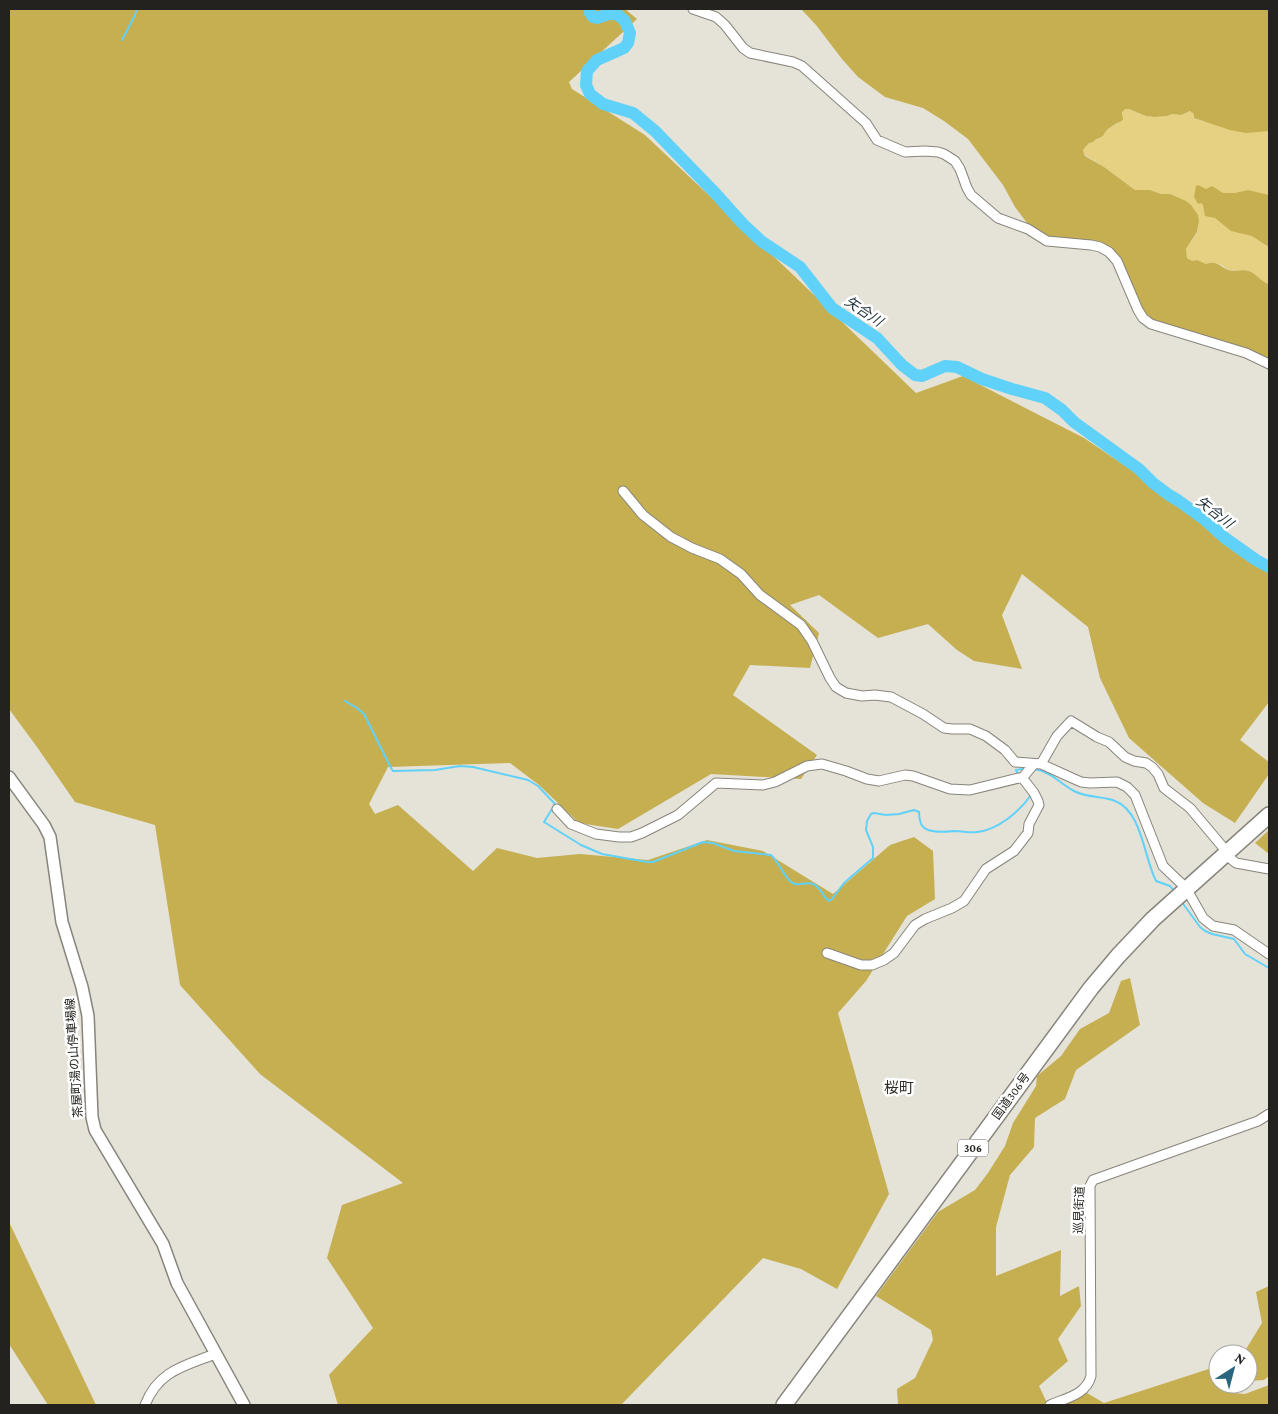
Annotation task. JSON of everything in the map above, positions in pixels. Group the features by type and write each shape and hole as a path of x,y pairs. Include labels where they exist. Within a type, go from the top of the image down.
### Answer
{"highway":[{"name":"国道306号","path":"784,1405 1070,1014 1118,956 1181,893 1269,815"}],"main road":[{"name":"茶屋町湯の山停車場線","path":"9,777 44,825 50,837 62,922 82,987 88,1016 92,1117 95,1130 163,1244 177,1283 244,1405"}],"street":[{"path":"693,9 716,17 725,25 743,48 750,52 793,62 802,66 866,123 878,140 905,152 933,151 951,158 960,169 966,188 971,195 998,218 1028,229 1047,241 1091,245 1109,252 1121,270 1138,310 1143,318 1151,324 1246,353 1269,364"},
{"path":"623,491 643,515 671,537 720,559 741,574 760,595 801,625 812,641 830,678 836,687 846,694 892,697 944,728 970,729 980,733 997,744 1015,762 1028,771 1081,782 1117,782 1127,787 1135,796 1159,857 1181,893 1207,923 1234,930 1269,954"},
{"path":"827,953 861,964 872,965 894,953 915,925 964,901 986,869 1014,851 1028,833 1029,824 1039,805 1037,798 1024,780 1028,771 1070,721 1109,742 1134,761 1152,766 1164,788 1190,808 1236,863 1269,869"},
{"path":"557,808 570,824 596,834 631,837 642,834 678,815 716,783 763,785 775,782 807,766 822,764 867,779 879,781 905,775 913,776 950,789 970,790 1028,771"},
{"name":"巡見街道","path":"1050,1405 1083,1392 1090,1382 1090,1186 1093,1180 1258,1122 1269,1114"},
{"path":"145,1405 156,1384 167,1374 215,1354"}],"shaded area":[{"path":"9,9 625,9 637,19 569,82 572,89 645,135 916,393 963,376 1084,438 1269,563 1269,702 1240,740 1269,762 1269,774 1235,823 1203,803 1129,738 1100,678 1088,627 1022,574 1002,615 1022,669 974,661 957,650 928,624 878,638 819,595 790,605 819,633 810,668 750,665 733,695 817,755 801,779 711,774 618,829 579,823 539,785 510,763 388,767 369,804 375,814 398,805 473,871 497,848 537,858 580,854 648,860 707,840 763,851 833,894 890,845 914,837 933,851 935,899 907,916 866,981 838,1013 889,1194 837,1289 801,1269 763,1258 621,1405 338,1405 329,1375 373,1328 327,1258 342,1205 403,1183 260,1074 180,985 155,825 75,802 9,709"},
{"path":"801,9 1269,9 1269,131 1246,133 1230,130 1194,118 1194,114 1190,111 1181,115 1172,114 1154,117 1125,109 1122,112 1123,120 1109,128 1103,136 1089,143 1083,150 1085,156 1104,167 1135,190 1150,190 1161,194 1170,194 1191,205 1198,215 1199,221 1197,232 1186,249 1187,258 1206,264 1215,263 1230,271 1249,271 1269,284 1269,360 1157,323 1145,315 1113,252 1048,238 1028,226 1003,185 968,139 923,108 885,97 858,77"},
{"path":"1124,109 1153,117 1172,114 1181,115 1190,111 1194,114 1194,118 1211,123 1242,129 1269,131 1269,284 1250,271 1228,270 1222,265 1206,264 1187,258 1186,249 1197,233 1199,221 1178,198 1170,194 1161,194 1150,190 1135,190 1085,155 1083,150 1089,143 1098,139 1112,126 1117,124 1123,116 1122,112"},
{"path":"1198,185 1206,189 1212,186 1223,193 1248,190 1269,195 1269,247 1252,236 1231,231 1215,218 1205,216 1203,205 1201,203 1198,204 1194,197 1196,186"},
{"path":"1269,830 1269,854 1255,843"},
{"path":"1130,978 1140,1025 1076,1070 1065,1099 1035,1118 1034,1147 1010,1175 996,1227 996,1276 1061,1250 1060,1296 1079,1286 1081,1306 1058,1339 1068,1361 1039,1386 1048,1405 898,1405 897,1389 915,1378 933,1340 931,1330 876,1296 938,1212 975,1190 988,1173 1005,1146 1013,1123 1036,1086 1037,1076 1061,1056 1080,1029 1109,1013 1121,981"},
{"path":"9,1224 96,1405 48,1405 9,1344"},
{"path":"1269,1286 1269,1376 1264,1380 1258,1380 1258,1344 1249,1344 1262,1323 1256,1292"},
{"path":"1208,1369 1208,1394 1258,1394 1258,1389 1269,1385 1269,1405 1062,1405 1087,1393 1104,1403"}],"waterway":[{"path":"122,40 137,9"},
{"name":"矢合川","path":"590,9 593,17 597,18 609,14 617,14 625,21 630,33 628,43 624,48 597,60 587,71 586,85 590,94 603,104 633,113 655,131 761,241 800,267 832,308 877,338 902,365 915,375 922,376 945,366 957,367 982,379 1045,398 1062,410 1074,422 1139,469 1153,483 1205,520 1225,538 1269,567"},
{"path":"345,701 364,714 393,771 435,770 460,766 473,767 528,780 538,786 555,804 544,822 581,845 602,854 653,862 703,842 713,843 734,851 771,855 790,881 795,884 813,884 818,887 829,901 844,883 873,858 873,847 866,830 867,821 871,814 899,814 914,810 919,812 923,827 931,831 977,832 993,828 1008,819 1031,795"},
{"path":"1018,774 1016,770 1027,768"},
{"path":"1034,769 1051,775 1079,793 1110,799 1124,806 1137,825 1156,881 1170,886 1174,891"},
{"path":"1181,901 1205,931 1234,939 1245,954 1269,968"}],"district":[{"name":"桜町","path":"899,1088"}]}
